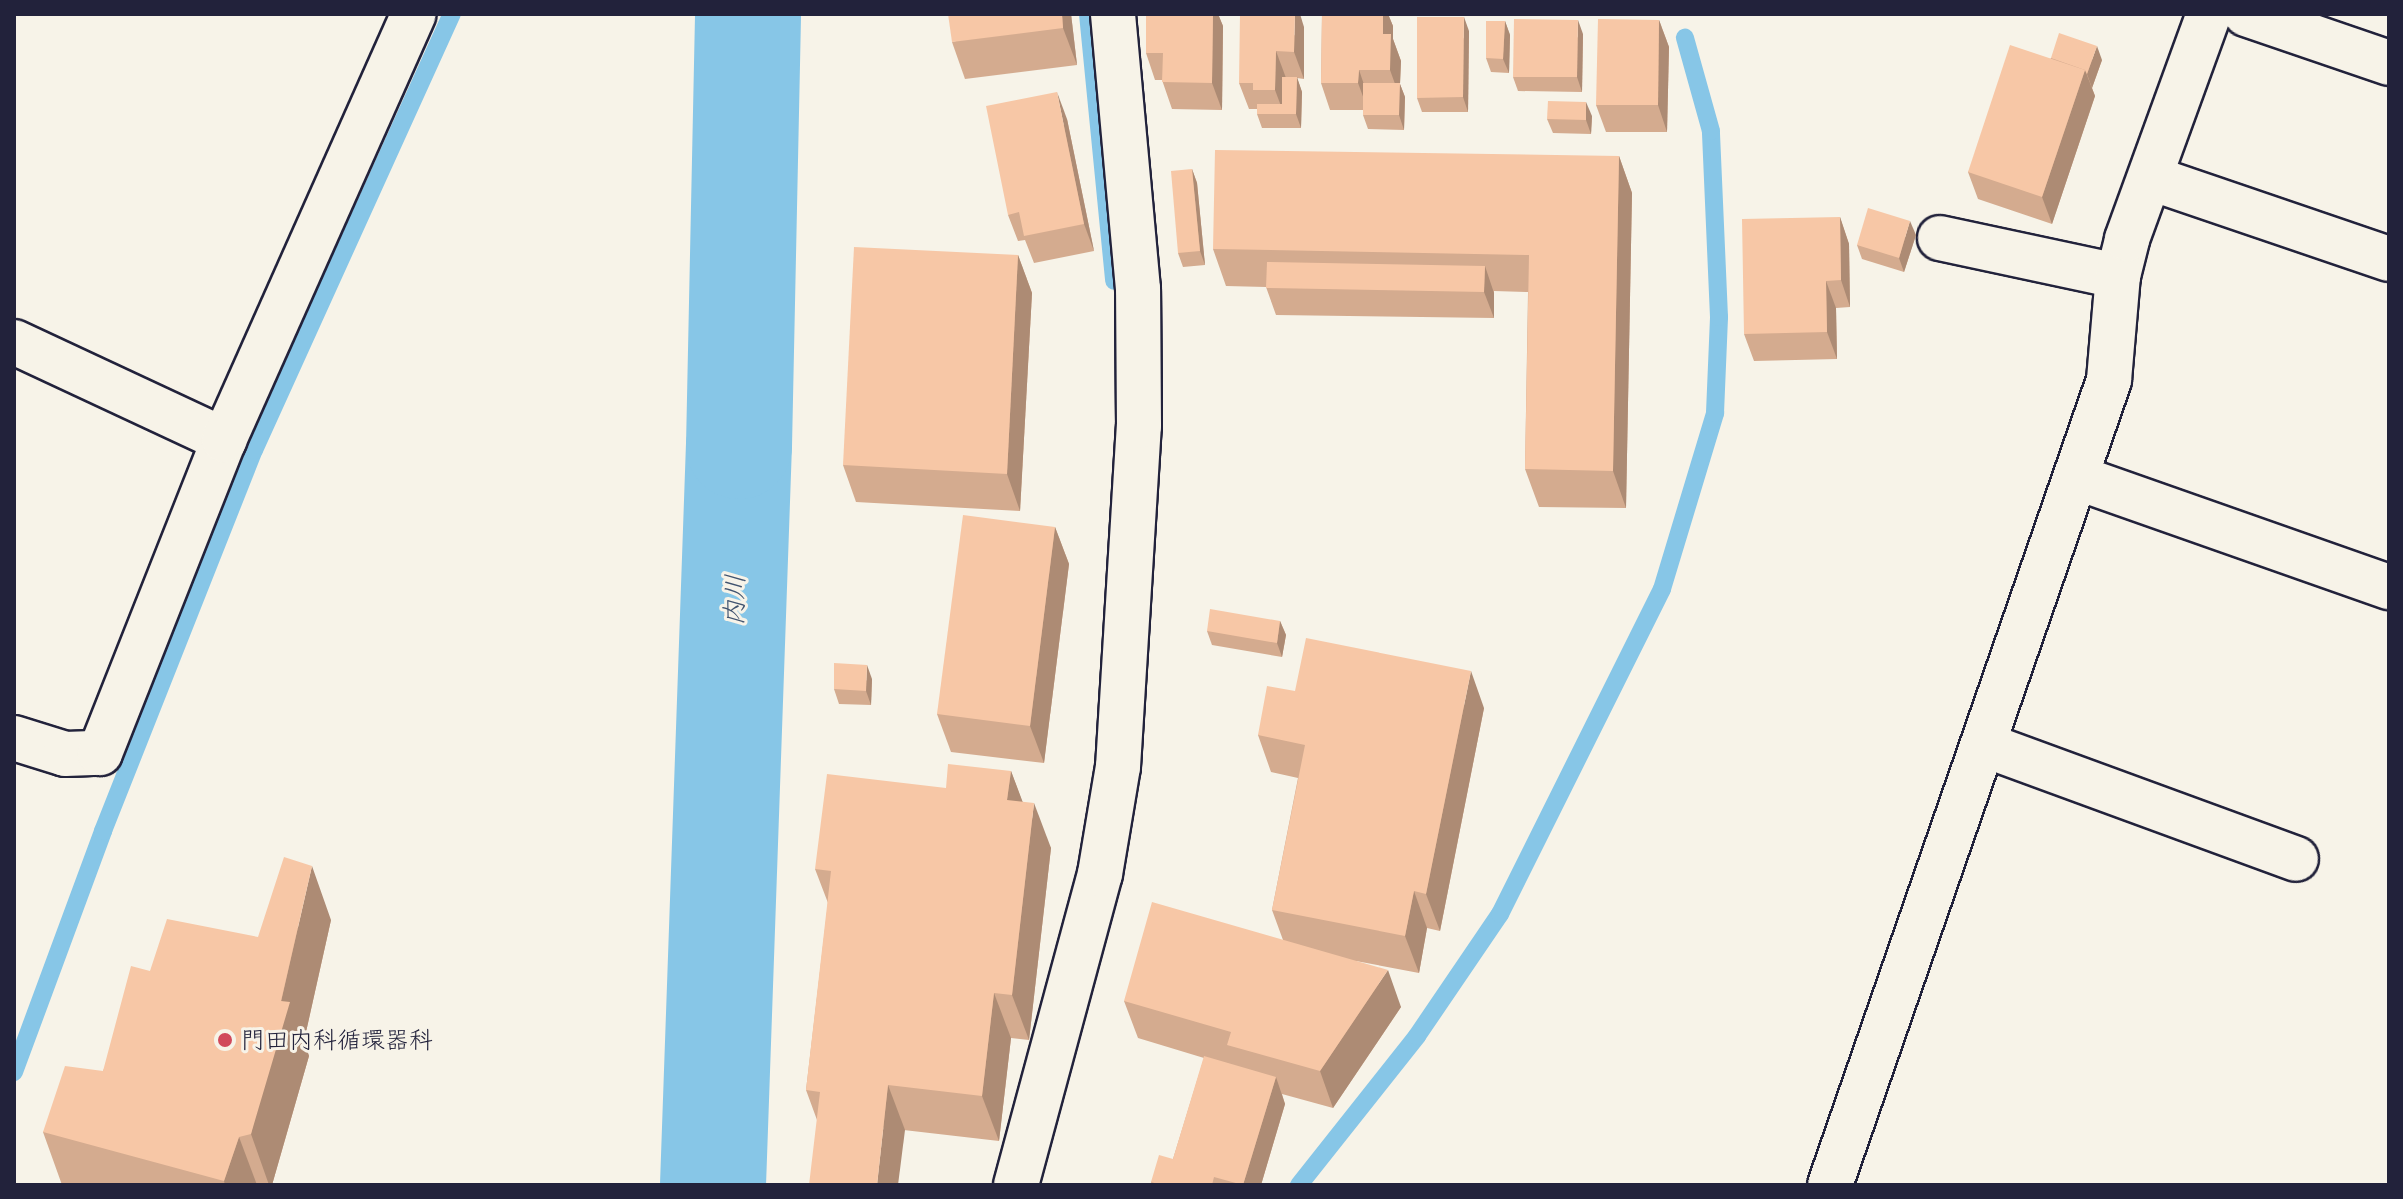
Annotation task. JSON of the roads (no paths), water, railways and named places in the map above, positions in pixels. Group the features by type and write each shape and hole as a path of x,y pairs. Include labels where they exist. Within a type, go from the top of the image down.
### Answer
{"street":[{"path":"14,738 65,754 100,753 224,440 414,14"},
{"path":"1016,1185 1100,874 1118,767 1139,426 1138,289 1113,14"},
{"path":"1830,1185 2109,380 2118,276 2127,239 2209,14"},
{"path":"2246,14 2389,63"},
{"path":"2151,178 2389,259"},
{"path":"1940,238 2118,276"},
{"path":"14,342 224,440"},
{"path":"2076,477 2389,587"},
{"path":"1985,745 2296,859"}],"waterway":[{"path":"14,1072 103,831 254,450 452,14"},
{"name":"内川","path":"713,1185 739,446 748,14"},
{"path":"1088,14 1114,281"},
{"path":"1299,1185 1417,1036 1500,914 1662,589 1715,413 1719,317 1711,131 1685,38"}],"place":[{"name":"門田内科循環器科","path":"225,1040"}]}
